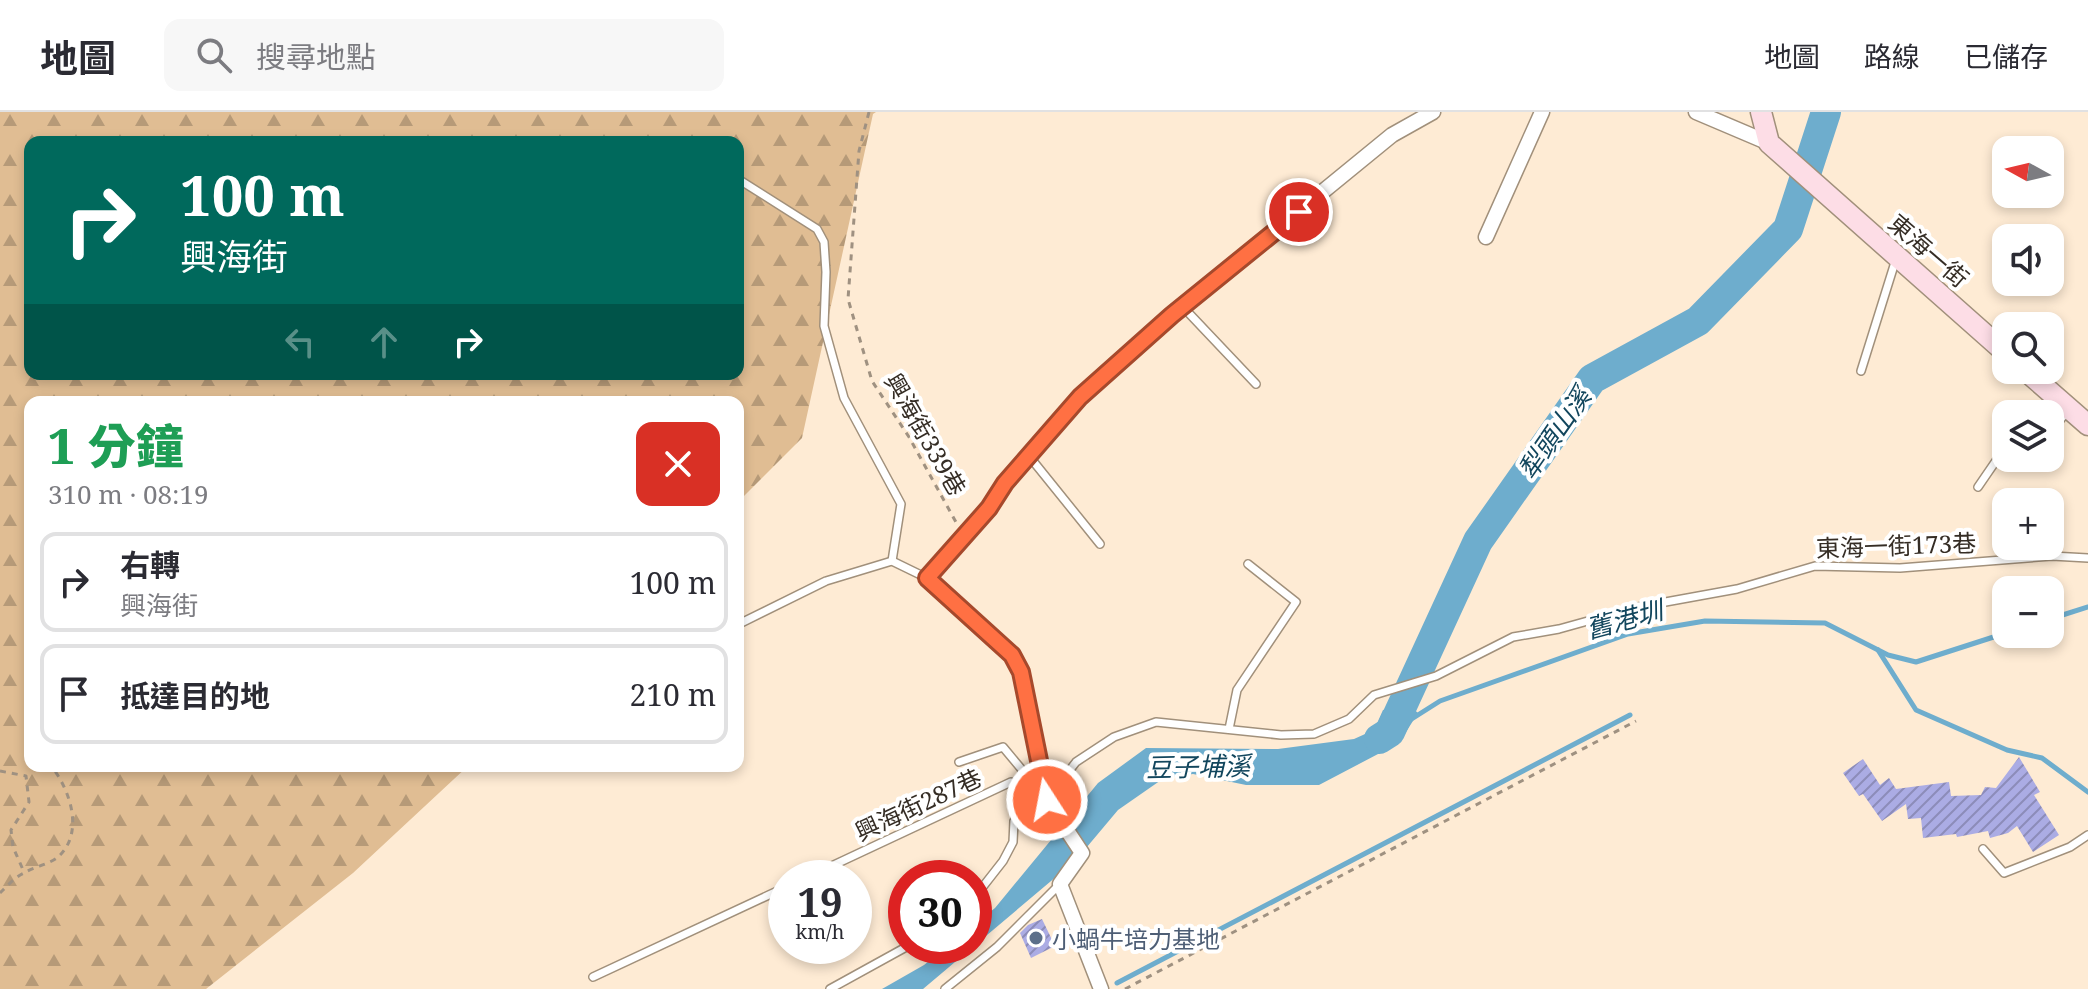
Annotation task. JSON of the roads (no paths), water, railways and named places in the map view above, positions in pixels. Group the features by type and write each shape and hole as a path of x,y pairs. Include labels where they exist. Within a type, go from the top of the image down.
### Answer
{"street":[{"path":"1101,989 1060,884 1082,853 1047,800 1021,672 1012,655 927,578 1080,397 1183,307 1392,135 1433,112"},
{"path":"1486,237 1542,112"},
{"path":"1696,112 1769,143"},
{"path":"1761,112 1769,143"},
{"name":"東海一街","path":"1769,143 1992,341"},
{"path":"2041,384 2088,425"}],"lane":[{"path":"744,183 817,229 824,242 824,326 844,398 901,504 892,561"},
{"path":"1861,371 1897,257"},
{"path":"1183,307 1256,384"},
{"path":"2064,415 2069,409"},
{"path":"1029,456 1100,544"},
{"path":"1978,487 1992,467"},
{"name":"東海一街173巷","path":"1229,729 1281,735 1314,734 1349,719 1374,695 1436,676 1513,637 1559,629 1638,607 1737,589 1815,566 1900,568 2052,556 2088,558"},
{"path":"744,622 826,581 892,561 927,578"},
{"path":"992,875 1013,842 1014,821 1021,813 1047,800 1076,762 1114,737 1156,722 1229,729 1237,690 1296,602 1248,564"},
{"path":"959,762 1003,747 1047,800"},
{"name":"興海街287巷","path":"844,860 1011,782 1047,800"},
{"path":"1983,849 2004,873 2070,847 2088,835"},
{"path":"945,989 997,947 1060,884"},
{"path":"593,977 768,895"},
{"path":"830,989 888,957"}],"water":[{"name":"豆子埔溪","path":"1409,705 1418,713 1399,743 1319,785 1246,785 1193,774 1164,778 1118,810 1076,860 992,931 992,910 1098,783 1146,748 1278,749 1354,739 1374,730 1383,710"},
{"path":"953,964 923,989 882,989 924,965"}],"waterway":[{"name":"犁頭山溪","path":"1379,739 1390,732 1478,541 1592,379 1698,321 1788,229 1826,112"},
{"name":"舊港圳","path":"2064,615 2088,607"},
{"name":"舊港圳","path":"1410,720 1440,701 1628,634 1705,621 1825,623 1888,655 1916,662 1992,638"},
{"name":"舊港圳","path":"1878,650 1916,710 2007,750 2042,758 2088,792"},
{"path":"1117,983 1630,715"}],"place":[{"name":"小蝸牛培力基地","path":"1036,938"}]}
